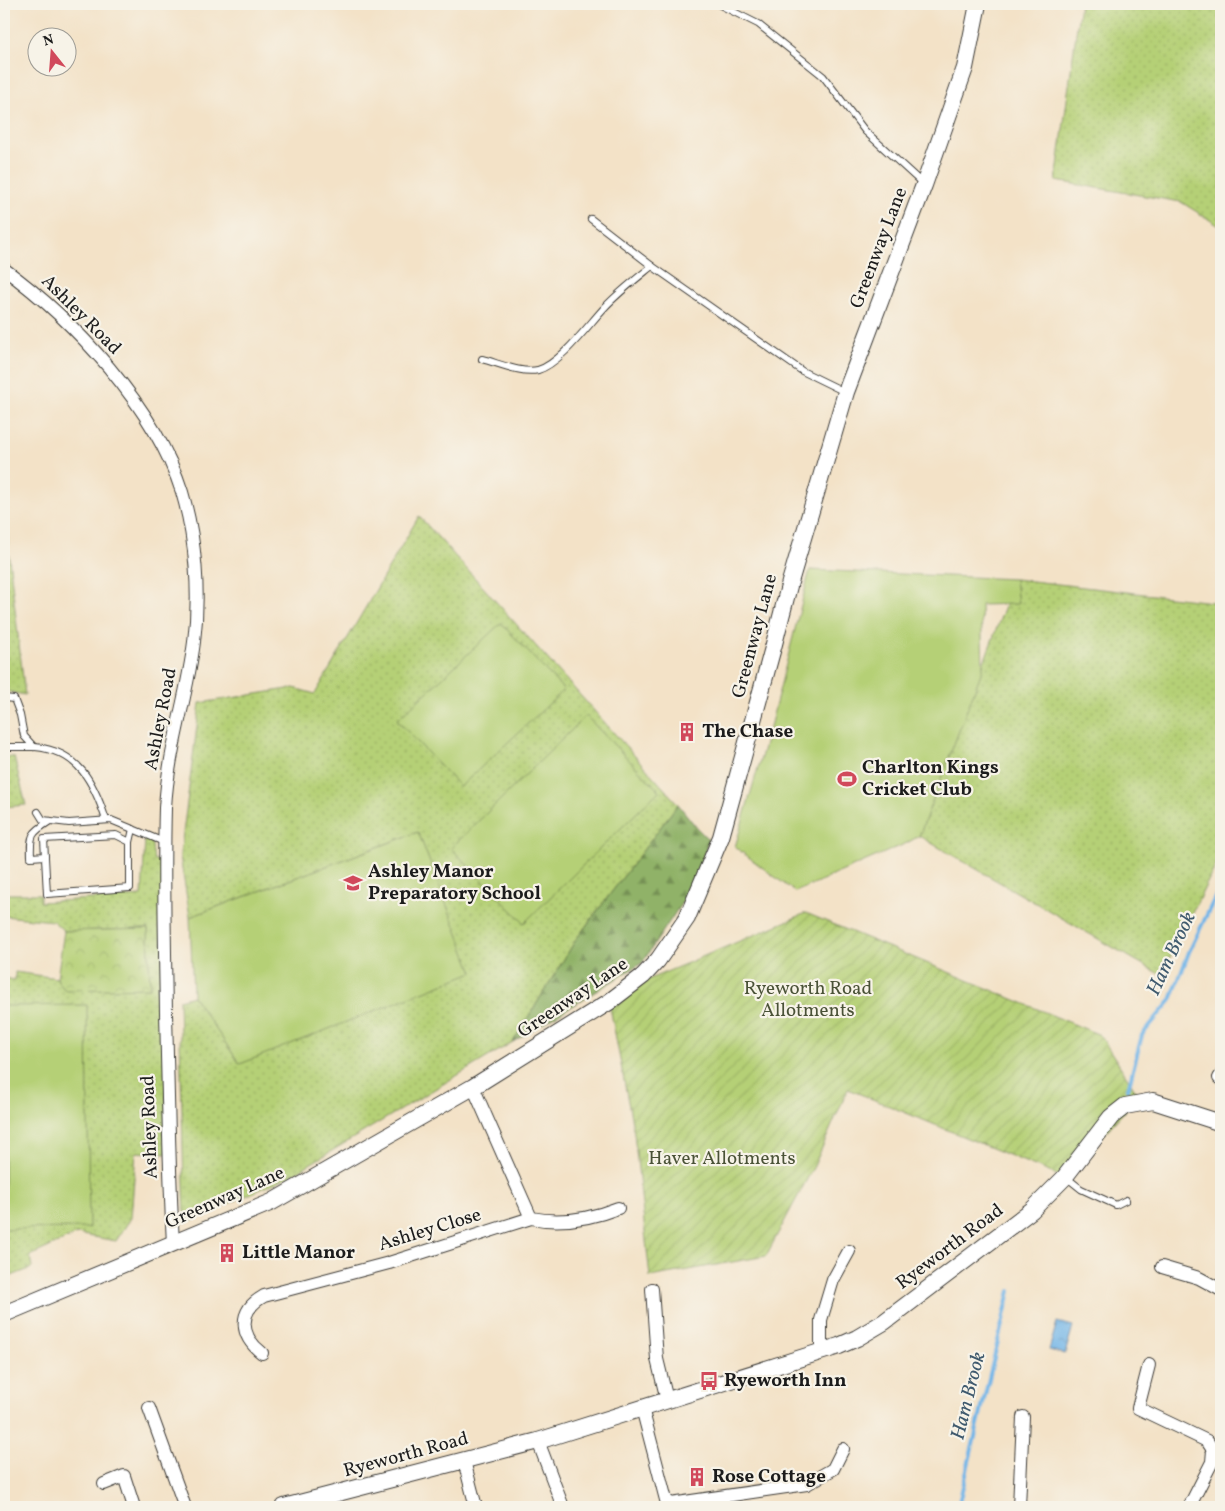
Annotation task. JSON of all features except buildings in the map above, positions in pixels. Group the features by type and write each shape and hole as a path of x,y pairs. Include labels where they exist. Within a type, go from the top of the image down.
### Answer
{"street":[{"name":"Greenway Lane","path":"4,1314 272,1202 473,1087 609,1002 658,960 687,918 721,837 790,582 846,392 924,185 965,68 978,4"},
{"name":"Ashley Road","path":"4,269 69,325 90,346 121,385 154,431 173,469 190,524 194,560 196,622 191,664 171,755 164,842 167,1065 173,1244"},
{"path":"473,1087 531,1218"},
{"name":"Ryeworth Road","path":"284,1507 538,1441 821,1352 857,1338 884,1322 1032,1210 1065,1176 1111,1117 1126,1106 1153,1101 1221,1123"},
{"name":"Ashley Close","path":"262,1353 250,1342 245,1323 247,1311 264,1296 389,1263 531,1218 545,1221 567,1221 590,1217 618,1208"},
{"path":"821,1352 821,1320 833,1280 849,1251"},
{"path":"1162,1268 1199,1278 1221,1290"},
{"path":"652,1289 657,1359 667,1400"},
{"path":"1149,1364 1138,1408 1207,1441 1214,1450 1213,1458 1189,1507"},
{"path":"149,1408 185,1507"},
{"path":"642,1408 666,1500 671,1506 807,1484 833,1469 843,1449"},
{"path":"1019,1507 1023,1417"},
{"path":"538,1441 563,1507"},
{"path":"464,1460 476,1507"},
{"path":"104,1484 124,1476 134,1507"}],"lane":[{"path":"718,4 758,24 823,76 865,131 924,185"},
{"path":"591,219 652,266 802,371 846,392"},
{"path":"482,359 525,371 545,367 561,355 612,300 652,266"},
{"path":"4,698 14,699 20,715 24,736 34,747"},
{"path":"4,748 34,747 48,749 62,755 82,769 97,793 106,820"},
{"path":"38,812 43,820 50,821 69,823 111,820 164,842"},
{"path":"45,856 31,857 30,839 34,832 50,821"},
{"path":"130,842 116,835 44,839 47,894 130,888 130,842 133,829"},
{"path":"1065,1176 1080,1189 1116,1205 1126,1200"}],"green space":[{"path":"1080,4 1221,4 1221,227 1181,202 1056,181"},
{"path":"4,496 7,511 8,549 25,695 4,691"},
{"path":"419,516 678,804 577,938 513,1042 290,1176 185,1223 179,1000 193,996 240,1064 418,832 190,917 180,856 200,703 294,688 315,694"},
{"name":"Charlton Kings Cricket Club","path":"810,570 1015,579 1018,604 981,605 983,668 919,836 795,892 735,847 771,723"},
{"path":"1015,579 1221,603 1221,855 1161,975 919,836"},
{"path":"501,623 564,690 460,787 397,720"},
{"path":"586,716 659,791 524,923 451,848"},
{"path":"4,757 14,757 26,805 4,807"},
{"path":"678,804 709,840 693,886 642,963 513,1042 577,938"},
{"path":"418,832 473,972 240,1064 193,996 190,917"},
{"path":"145,838 151,839 154,860 162,860 167,1154 136,1152 131,1218 116,1241 77,1234 30,1256 32,1268 4,1279 4,978 15,980 15,972 57,978 59,983 150,988 148,929 64,931 53,921 4,916 4,894 40,894 40,902 142,896"},
{"name":"Ryeworth Road Allotments","path":"806,913 1100,1035 1143,1102 1131,1104 1064,1178 848,1089 814,1166 766,1256 650,1277 634,1133 609,1002 626,989"},
{"path":"148,929 150,988 65,990 59,983 57,978 64,931"},
{"path":"87,1005 89,1228 4,1229 4,1006"}],"water":[{"path":"1057,1322 1073,1326 1065,1354 1049,1350"}],"waterway":[{"name":"Ham Brook","path":"1128,1089 1142,1035 1171,1000 1189,952 1221,885"},
{"name":"Ham Brook","path":"958,1507 1010,1291"}],"place":[{"name":"The Chase","path":"687,732"},
{"name":"Charlton Kings Cricket Club","path":"847,779"},
{"name":"Ashley Manor Preparatory School","path":"353,883"},
{"name":"Little Manor","path":"227,1253"},
{"name":"Ryeworth Inn","path":"709,1381"},
{"name":"Rose Cottage","path":"697,1477"}],"park label":[{"name":"Haver Allotments","path":"722,1159"}]}
